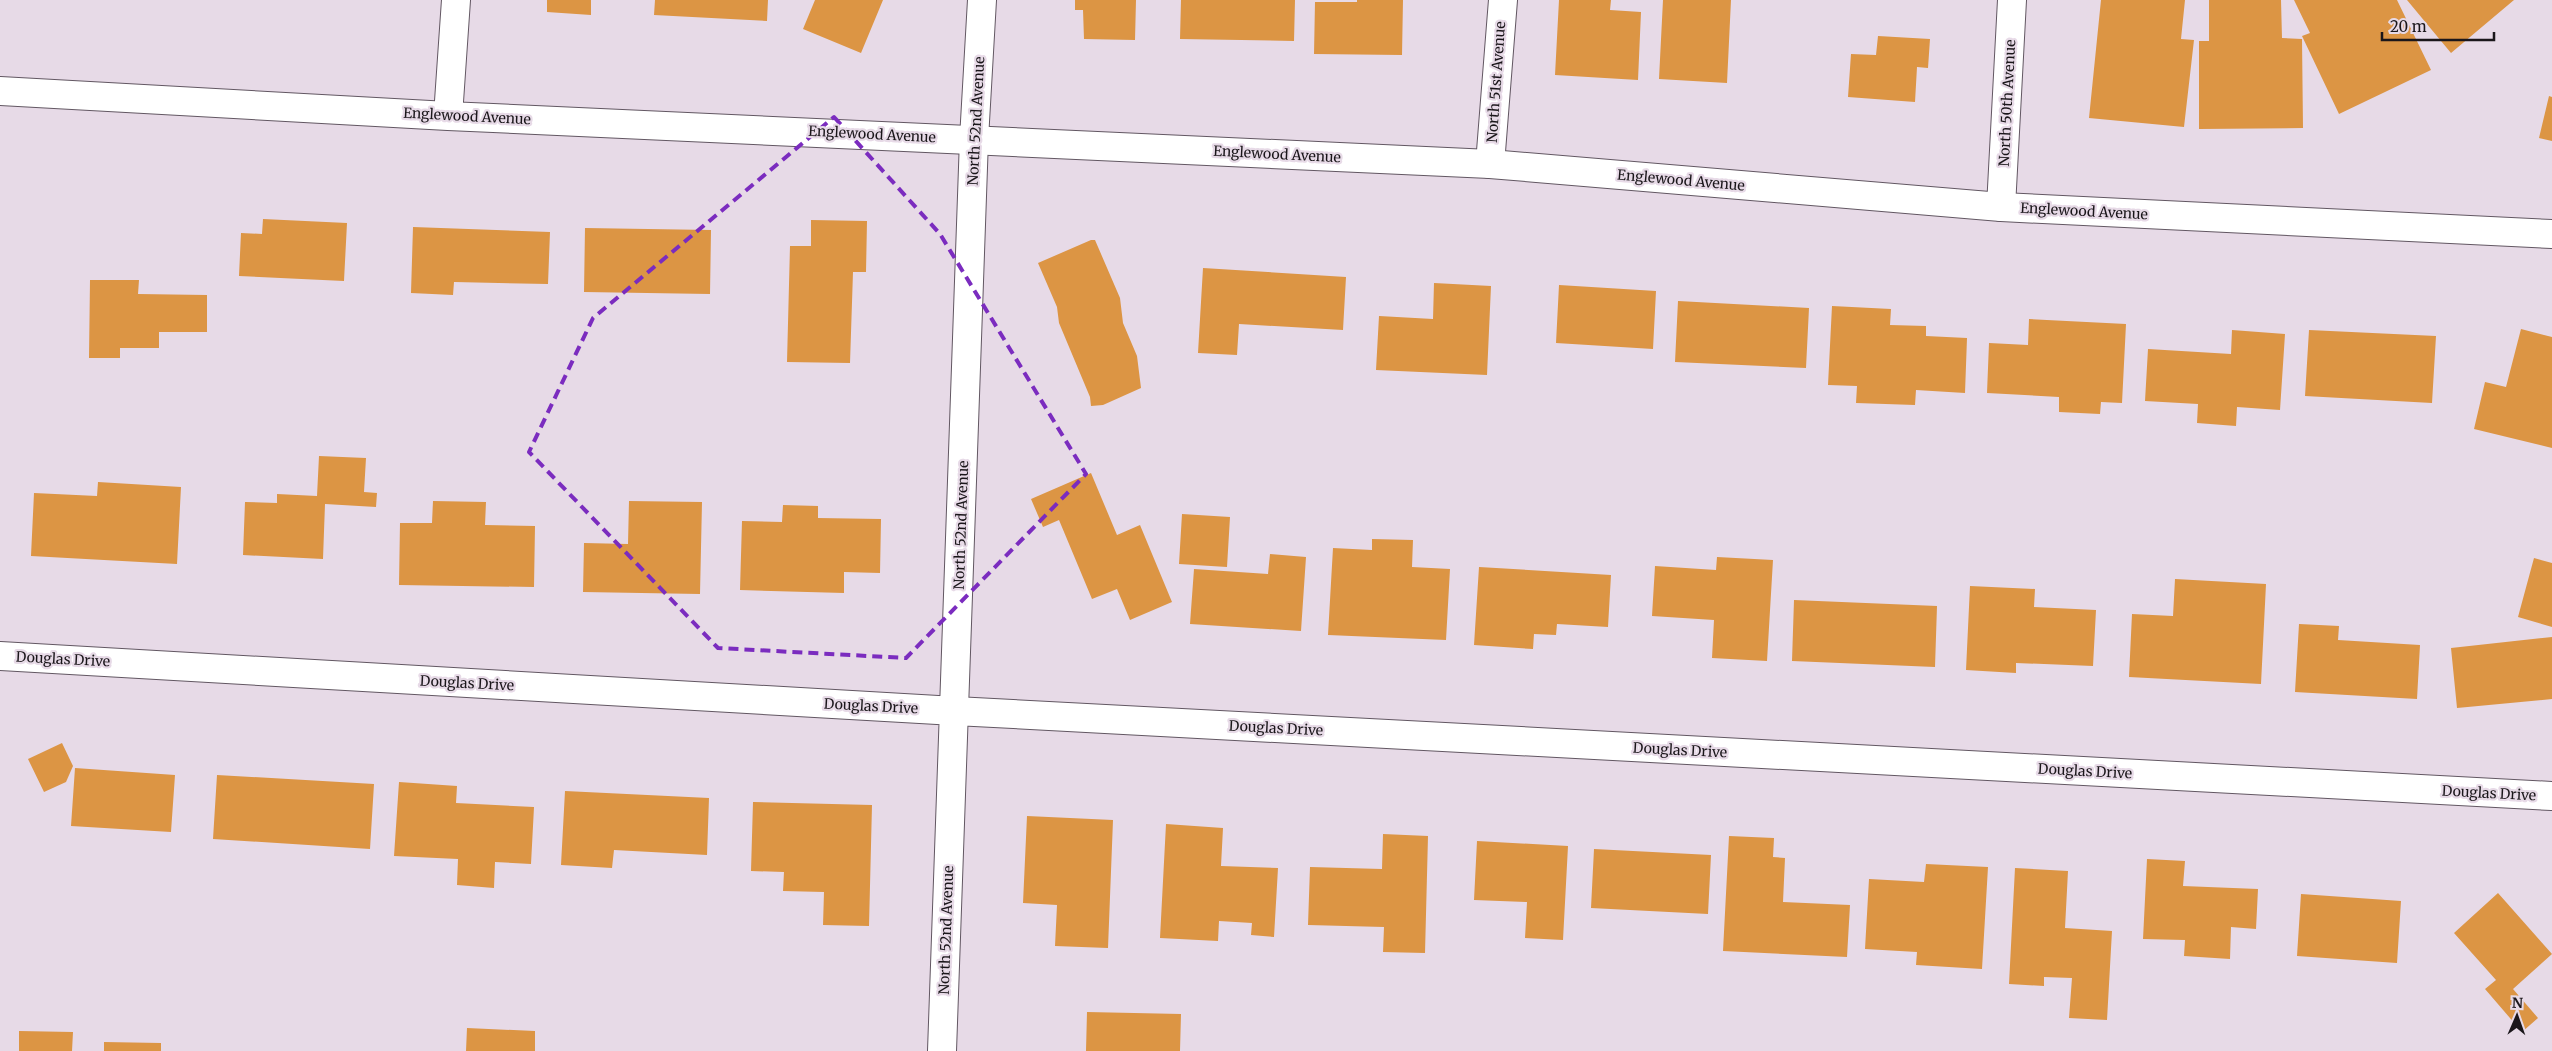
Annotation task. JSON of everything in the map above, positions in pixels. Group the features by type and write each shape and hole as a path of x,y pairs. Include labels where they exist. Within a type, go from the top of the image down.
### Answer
{"street":[{"path":"448,116 456,0"},
{"name":"North 52nd Avenue","path":"942,1051 974,139 982,0"},
{"name":"North 51st Avenue","path":"1490,164 1502,0"},
{"name":"North 50th Avenue","path":"2001,207 2012,0"},
{"name":"Englewood Avenue","path":"0,91 448,116 1490,164 2001,207 2552,234"},
{"name":"Douglas Drive","path":"0,656 954,711 2552,796"}],"highlighted area":[{"path":"834,117 940,234 1086,474 906,658 718,648 529,452 593,318"}],"building":[{"path":"547,0 591,0 591,15 547,12"},
{"path":"655,0 768,0 767,21 654,15"},
{"path":"815,0 883,0 861,53 803,29"},
{"path":"1075,0 1136,0 1135,40 1084,39 1083,10 1075,10"},
{"path":"1181,0 1295,0 1294,41 1180,39"},
{"path":"1357,0 1403,0 1402,55 1314,54 1315,2 1357,2"},
{"path":"1559,0 1611,0 1610,10 1641,12 1638,80 1555,75"},
{"path":"1663,0 1731,0 1727,83 1659,79"},
{"path":"2101,0 2185,0 2181,39 2194,40 2184,127 2089,118"},
{"path":"2209,0 2281,0 2282,38 2302,39 2303,128 2199,129 2199,41 2209,41"},
{"path":"2294,0 2397,0 2431,70 2339,114 2302,36 2310,33"},
{"path":"2407,0 2514,0 2451,53"},
{"path":"1878,36 1930,39 1928,68 1917,67 1915,102 1848,97 1851,54 1876,55"},
{"path":"2549,96 2552,97 2552,141 2539,138"},
{"path":"263,219 347,223 344,281 239,276 241,233 262,234"},
{"path":"811,220 867,221 866,272 853,272 850,363 787,362 790,246 811,246"},
{"path":"413,227 550,232 548,284 454,282 453,295 411,293"},
{"path":"585,228 711,230 710,294 584,292"},
{"path":"1095,240 1120,298 1123,323 1137,356 1141,388 1103,405 1091,406 1090,397 1059,323 1057,307 1038,263"},
{"path":"1203,268 1346,277 1343,330 1239,324 1237,355 1198,353"},
{"path":"90,280 139,280 138,294 207,295 207,332 159,332 159,348 120,348 120,358 89,358"},
{"path":"1434,283 1491,286 1487,375 1376,370 1379,316 1433,319"},
{"path":"1559,285 1656,291 1653,349 1556,343"},
{"path":"1678,301 1809,308 1806,368 1675,362"},
{"path":"1832,306 1891,309 1890,325 1926,326 1926,336 1967,338 1965,393 1916,390 1915,405 1856,403 1857,386 1828,385"},
{"path":"2029,319 2126,324 2122,403 2101,402 2100,414 2059,412 2059,397 1987,393 1989,343 2028,345"},
{"path":"2521,329 2552,337 2552,448 2474,429 2485,382 2506,387"},
{"path":"2232,330 2285,334 2280,410 2237,407 2236,426 2197,423 2198,404 2145,401 2148,349 2231,354"},
{"path":"2309,330 2436,336 2432,403 2305,396"},
{"path":"319,456 366,458 364,492 377,493 376,507 325,504 323,559 243,555 245,502 277,503 277,494 317,496"},
{"path":"1091,473 1117,535 1140,525 1172,602 1130,620 1117,589 1092,599 1059,520 1043,527 1031,499"},
{"path":"98,482 181,487 177,564 31,556 34,493 97,496"},
{"path":"433,501 486,502 485,525 535,526 534,587 399,585 400,523 432,523"},
{"path":"629,501 702,502 700,594 583,592 584,543 628,544"},
{"path":"783,505 818,506 818,518 881,519 880,573 844,572 844,593 740,590 742,521 782,522"},
{"path":"1182,514 1230,517 1227,567 1179,564"},
{"path":"1372,539 1413,540 1412,567 1450,569 1446,640 1328,635 1333,548 1372,550"},
{"path":"1270,554 1306,557 1301,631 1190,624 1194,569 1268,574"},
{"path":"1717,557 1773,560 1767,661 1712,658 1714,620 1652,616 1655,566 1716,570"},
{"path":"2534,558 2552,563 2552,627 2518,617"},
{"path":"1479,567 1611,575 1608,627 1557,624 1556,635 1534,634 1533,649 1474,645"},
{"path":"2175,579 2266,584 2261,684 2129,677 2132,614 2173,616"},
{"path":"1970,586 2035,589 2034,607 2096,610 2093,666 2016,663 2016,673 1966,670"},
{"path":"1794,600 1937,606 1935,667 1792,661"},
{"path":"2299,624 2339,626 2338,640 2420,645 2417,699 2295,692"},
{"path":"2552,637 2552,699 2457,708 2451,648"},
{"path":"62,743 73,766 66,782 44,792 28,759"},
{"path":"75,768 175,775 171,832 71,826"},
{"path":"217,775 374,784 370,849 213,839"},
{"path":"399,782 457,786 456,803 534,807 531,864 495,862 494,888 457,885 458,859 394,856"},
{"path":"565,791 709,798 707,855 614,850 612,868 561,865"},
{"path":"753,802 872,805 869,926 823,925 824,892 783,891 784,872 751,871"},
{"path":"1027,816 1113,820 1108,948 1055,946 1057,905 1023,903"},
{"path":"1166,824 1223,828 1221,866 1278,868 1274,937 1251,935 1252,923 1219,921 1218,941 1160,938"},
{"path":"1383,834 1428,836 1425,953 1383,952 1384,927 1308,925 1310,867 1382,869"},
{"path":"1729,836 1774,838 1773,857 1785,858 1783,902 1850,905 1847,957 1723,951"},
{"path":"1477,841 1568,846 1563,940 1525,938 1527,902 1474,900"},
{"path":"1594,849 1711,855 1708,914 1591,908"},
{"path":"2147,859 2185,861 2183,886 2258,889 2256,929 2231,927 2230,959 2184,956 2185,940 2143,939"},
{"path":"1926,864 1988,867 1982,969 1916,965 1917,952 1865,949 1869,879 1924,882"},
{"path":"2015,868 2068,871 2065,928 2112,931 2107,1020 2069,1018 2072,978 2044,977 2044,986 2009,984"},
{"path":"2498,893 2552,954 2513,989 2538,1018 2522,1032 2485,989 2496,980 2454,933"},
{"path":"2301,894 2401,901 2397,963 2297,956"},
{"path":"1087,1012 1181,1014 1180,1051 1086,1051"},
{"path":"467,1028 535,1031 535,1051 466,1051"},
{"path":"19,1031 73,1032 72,1051 19,1051"},
{"path":"104,1042 161,1043 161,1051 104,1051"}]}
